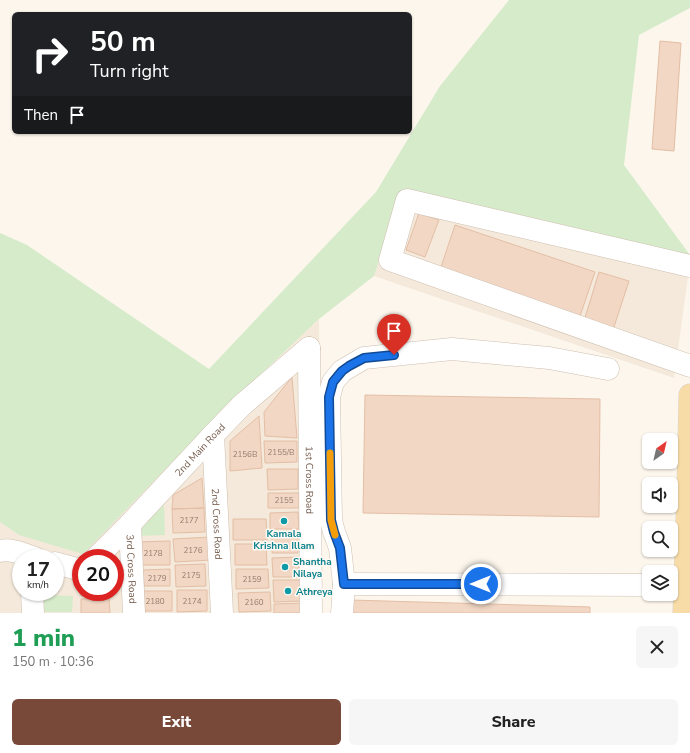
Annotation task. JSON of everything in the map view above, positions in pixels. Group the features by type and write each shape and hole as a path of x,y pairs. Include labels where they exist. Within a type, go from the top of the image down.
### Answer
{"main road":[{"path":"684,613 678,585 688,487 690,395"}],"street":[{"path":"690,266 407,200 390,260 690,366"},
{"name":"2nd Main Road","path":"105,549 242,405 309,348"},
{"name":"1st Cross Road","path":"309,348 311,613"},
{"path":"342,613 344,584 340,548 331,520 329,397 333,382 342,371 364,358 452,349 550,358 608,369"},
{"name":"2nd Cross Road","path":"213,435 222,613"},
{"name":"3rd Cross Road","path":"130,524 134,613"},
{"path":"0,550 12,552"},
{"path":"344,584 642,585"},
{"path":"32,601 33,613"}],"shaded area":[{"path":"403,189 690,255 674,378 374,276"},
{"path":"319,319 322,613 0,613 0,522 19,535 217,416"}],"green space":[{"path":"509,0 690,0 690,8 639,35 624,165 690,255 403,189 374,276 319,319 217,416 88,549 72,549 72,551 19,535 0,522 0,233 27,245 209,369 376,192 440,86"},
{"path":"164,505 165,535 139,536 138,528"},
{"path":"64,596 72,596 72,612 41,612 41,601 64,601"}],"building":[{"path":"660,41 681,43 674,151 652,149"},
{"path":"419,213 439,220 425,257 406,250"},
{"path":"455,225 595,272 579,319 439,273"},
{"path":"599,272 629,281 613,330 584,321"},
{"path":"292,377 297,438 265,436 264,412"},
{"path":"365,395 600,399 599,517 363,513"},
{"path":"259,416 262,468 230,471 230,441"},
{"path":"264,441 297,441 297,462 265,463"},
{"path":"267,469 298,469 298,489 268,490"},
{"path":"202,478 204,508 172,509 173,495"},
{"path":"268,493 299,493 299,508 268,508"},
{"path":"204,508 205,532 173,533 172,509"},
{"name":"Kamala Krishna Illam","path":"298,512 299,529 270,529 270,513"},
{"path":"233,519 266,519 267,540 233,540"},
{"path":"298,532 298,553 272,553 272,533"},
{"path":"210,537 212,560 175,562 173,539"},
{"path":"170,541 170,565 137,565 136,542"},
{"path":"235,544 266,544 267,565 235,565"},
{"name":"Shantha Nilaya","path":"298,557 299,577 273,577 272,558"},
{"path":"205,564 206,586 176,587 175,565"},
{"path":"170,569 170,586 144,586 143,570"},
{"path":"236,569 268,569 269,588 236,589"},
{"name":"Athreya","path":"273,580 302,580 302,601 274,602"},
{"path":"177,590 207,590 207,611 177,612"},
{"path":"139,591 172,591 172,611 139,611"},
{"path":"270,592 271,611 239,612 238,593"},
{"path":"351,600 590,607 590,613 350,613"},
{"path":"81,601 109,601 110,613 81,613"},
{"path":"305,603 305,613 274,613 274,604"}],"slow traffic":[{"path":"330,453 331,520 335,535"}],"place":[{"name":"Kamala Krishna Illam","path":"284,521"},
{"name":"Shantha Nilaya","path":"285,567"},
{"name":"Athreya","path":"288,591"}],"route":[{"path":"394,355 364,358 349,366 342,371 333,382 329,397 331,520 340,548 344,584 481,584"}]}
